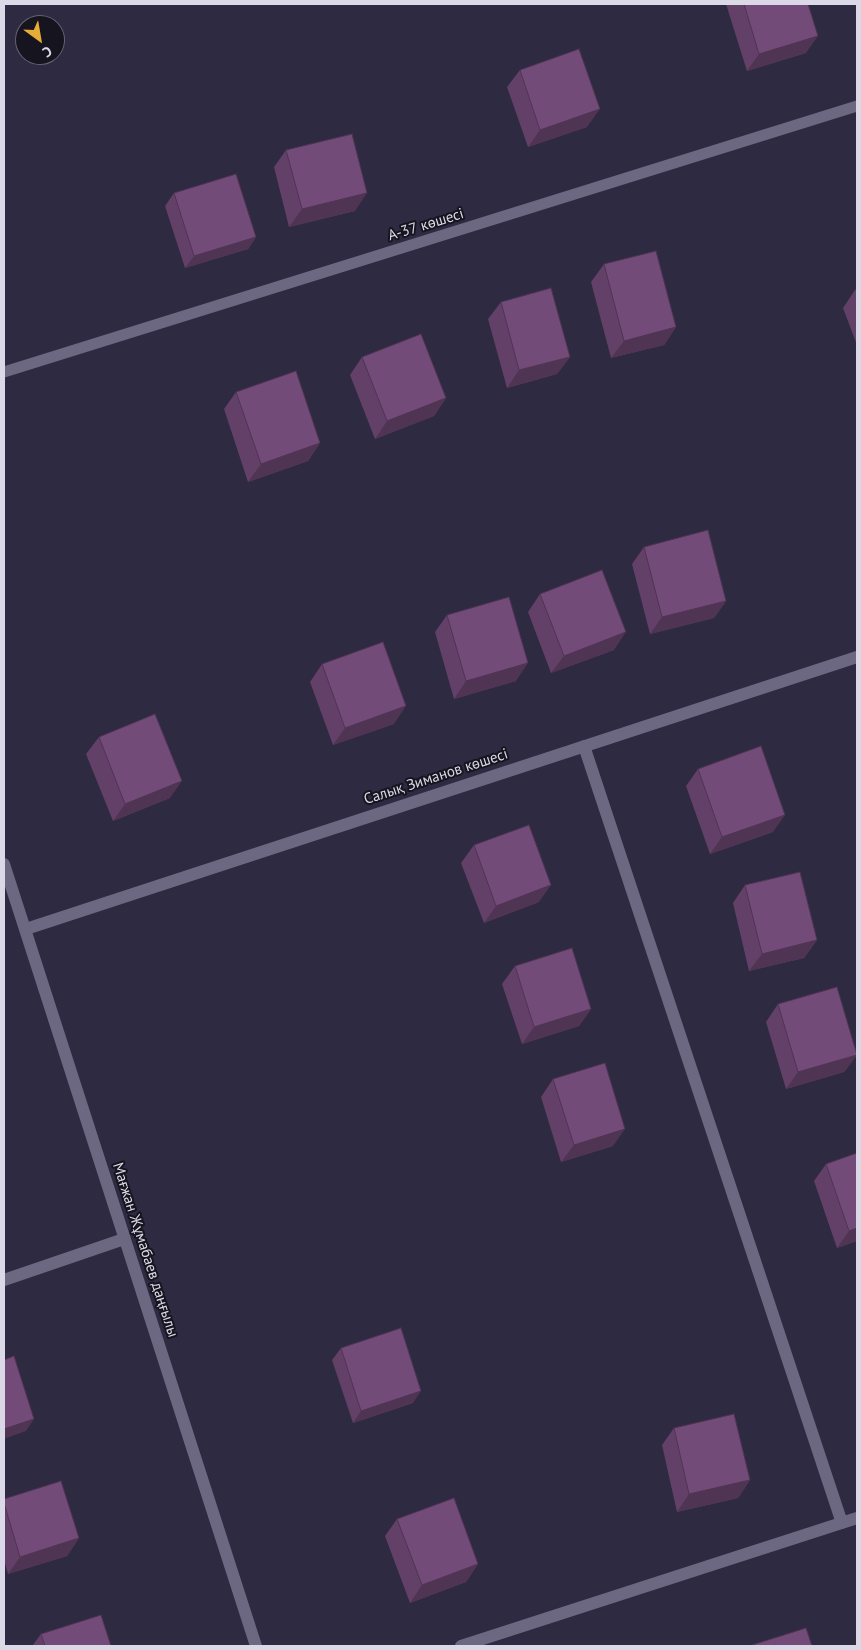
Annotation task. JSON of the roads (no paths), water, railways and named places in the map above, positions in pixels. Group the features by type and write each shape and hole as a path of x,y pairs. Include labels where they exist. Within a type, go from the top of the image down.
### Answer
{"street":[{"name":"Салық Зиманов көшесі","path":"26,929 857,658"},
{"path":"584,746 842,1523"},
{"name":"Мағжан Жұмабаев даңғылы","path":"4,864 256,1646"},
{"path":"4,1280 124,1239"},
{"path":"461,1646 857,1518"}],"lane":[{"name":"А-37 көшесі","path":"4,372 857,106"}]}
